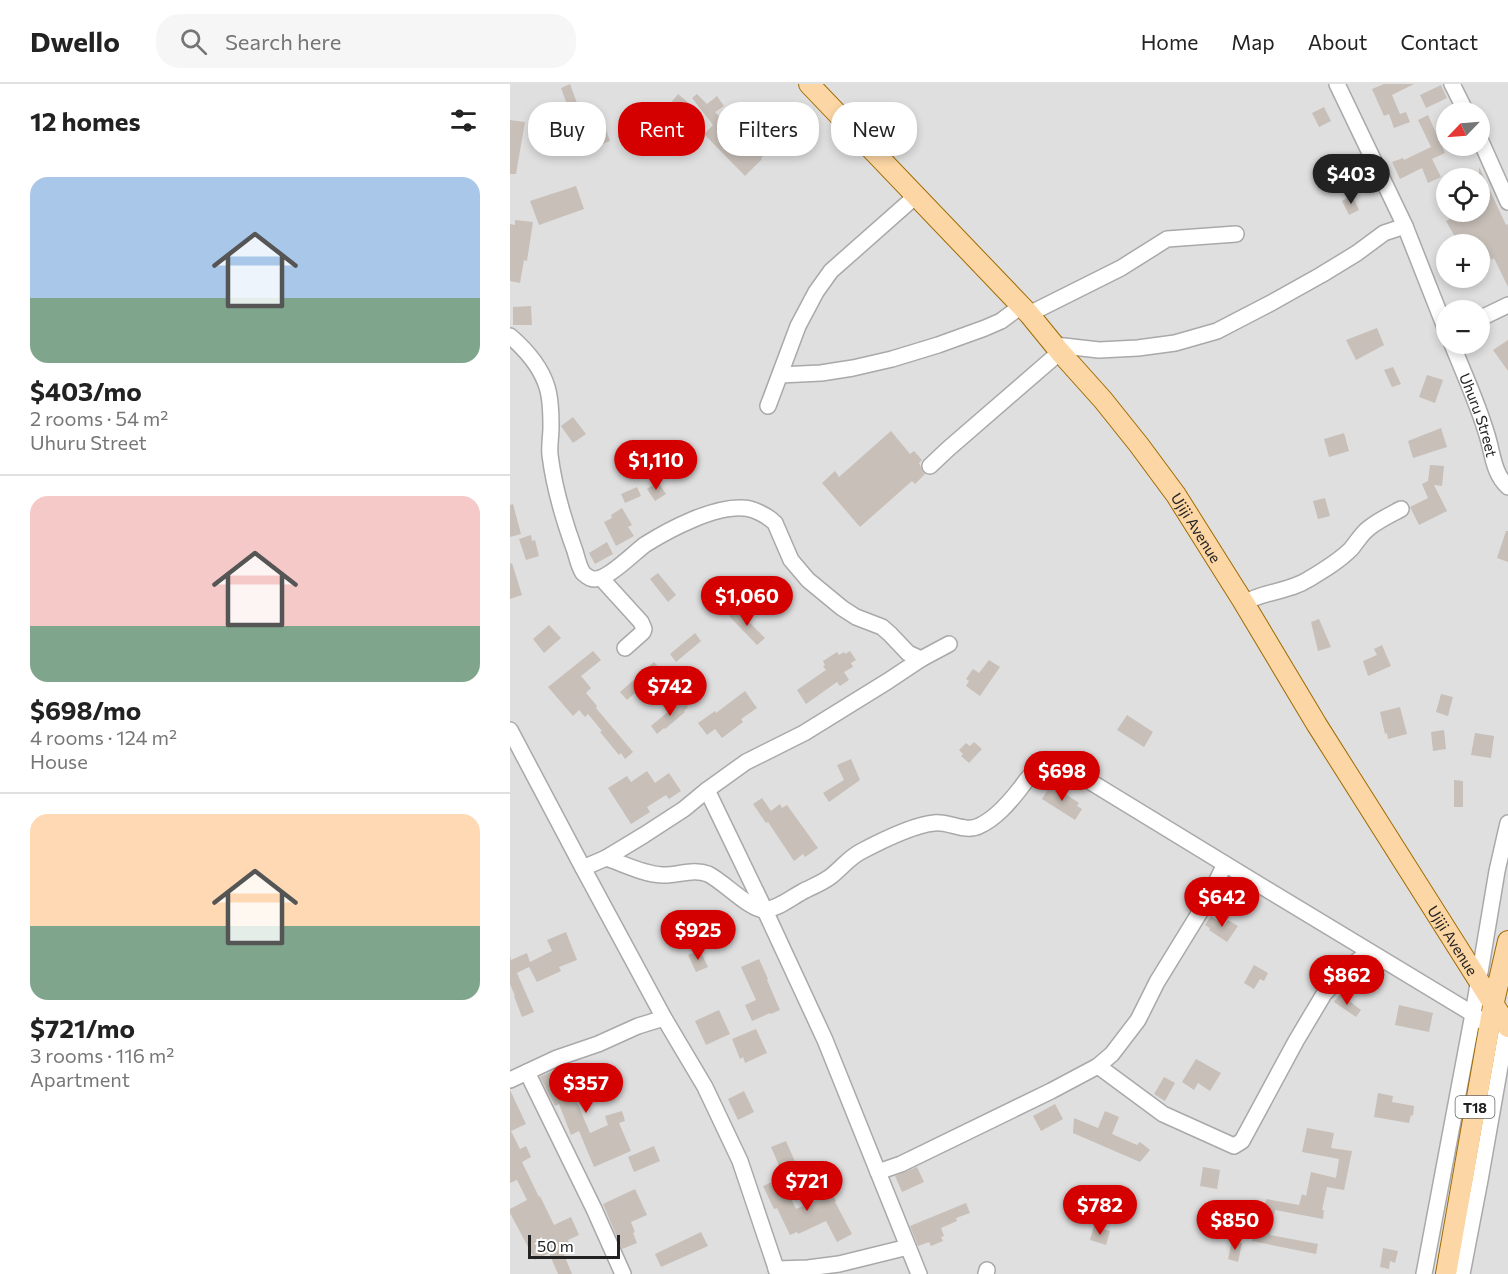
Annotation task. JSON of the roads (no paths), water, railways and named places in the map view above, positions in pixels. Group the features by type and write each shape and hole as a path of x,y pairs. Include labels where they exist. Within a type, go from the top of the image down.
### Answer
{"main road":[{"name":"Ujiji Avenue","path":"809,84 1025,310 1103,400 1176,495 1317,725 1479,981 1503,1025"},
{"path":"1493,1006 1508,941"},
{"name":"T18","path":"1446,1274 1471,1180 1503,1025"}],"street":[{"path":"1336,84 1405,226 1436,305"},
{"path":"1452,84 1461,102"},
{"path":"1487,156 1508,202"},
{"path":"768,406 798,326 816,292 831,272 916,195"},
{"path":"930,466 1058,348 1099,350 1138,348 1175,343 1217,331 1321,275 1384,233 1405,226"},
{"path":"780,375 821,373 853,368 938,345 985,328 1121,268 1167,239 1236,234"},
{"path":"1490,314 1508,305"},
{"path":"510,336 539,369 547,386 550,407 550,453 562,511 583,572 592,579 601,578 613,572 646,544 684,524 705,514 744,507 771,519 790,560 808,580 856,617 882,627 908,653 921,659"},
{"name":"Uhuru Street","path":"1456,354 1487,436 1495,467 1508,487"},
{"path":"1244,603 1254,597 1307,581 1342,557 1369,527 1401,509"},
{"path":"601,578 643,626 643,632 625,648"},
{"path":"582,868 606,858 684,809 746,762 804,733 921,659 949,644"},
{"path":"510,730 582,868 664,1018 705,1087 740,1161 777,1271 839,1264 908,1247"},
{"path":"606,858 648,873 664,875 704,873 719,881 751,905 764,910 783,903 830,877 859,852 911,830 934,823 976,828 988,822 999,812 1036,771 1052,767 1071,771 1081,776 1473,1014 1503,1025"},
{"path":"707,790 825,1040 919,1274"},
{"path":"1424,1274 1479,981 1497,871 1508,823"},
{"path":"878,1172 901,1164 1007,1113 1098,1066 1112,1054 1138,1020 1157,982 1208,899 1225,864"},
{"path":"1098,1066 1163,1113 1221,1141 1234,1146 1239,1144 1324,994 1348,968 1369,952"},
{"path":"510,1080 557,1058 664,1018"},
{"path":"527,1072 623,1274"},
{"path":"1461,1274 1471,1180"}]}
